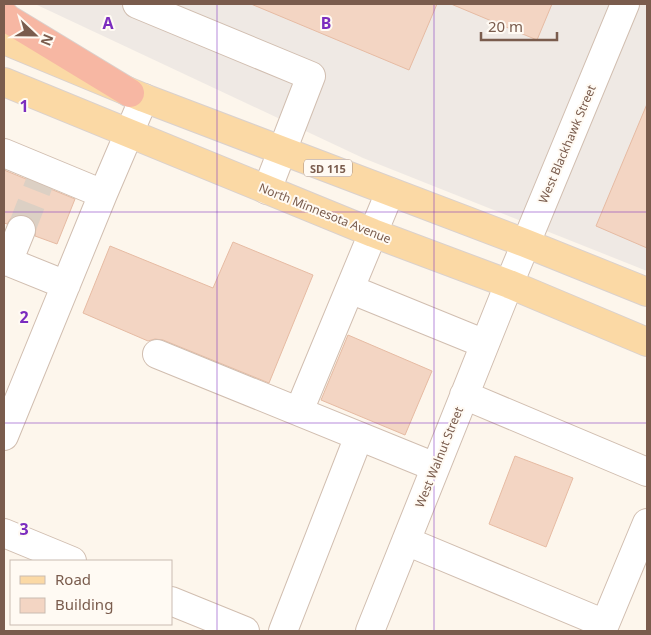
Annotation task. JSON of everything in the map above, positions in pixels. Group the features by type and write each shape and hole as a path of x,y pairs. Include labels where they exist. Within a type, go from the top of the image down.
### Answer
{"highway":[{"path":"4,15 137,96"}],"main road":[{"name":"SD 115","path":"4,40 137,96 525,243 647,292"},
{"name":"North Minnesota Avenue","path":"4,82 130,132 267,190 509,284 647,342"}],"street":[{"path":"137,4 311,76 267,190"},
{"name":"West Blackhawk Street","path":"509,284 625,4"},
{"path":"6,427 130,132 137,96"},
{"path":"6,158 43,174 103,194"},
{"path":"299,411 390,192"},
{"path":"21,230 6,261 66,285"},
{"name":"West Walnut Street","path":"376,629 406,541 509,284"},
{"path":"350,290 485,344"},
{"path":"157,354 435,468"},
{"path":"464,395 647,472"},
{"path":"283,631 359,436"},
{"path":"406,541 605,624 647,522"},
{"path":"4,534 69,560"},
{"path":"172,601 245,631"}],"shaded area":[{"path":"35,4 647,4 647,271 363,158"}],"building":[{"path":"251,4 437,4 409,70"},
{"path":"451,4 552,4 537,40"},
{"path":"647,104 647,248 596,226"},
{"path":"4,170 75,199 57,244 35,236 36,227 33,220 27,216 18,215 11,218 7,224 4,223"},
{"path":"233,242 313,275 269,383 163,340 155,339 148,341 83,313 110,246 213,288"},
{"path":"348,335 432,371 405,435 321,400"},
{"path":"515,456 573,478 546,547 489,524"}],"tunnel":[{"path":"21,230 41,179"}]}
